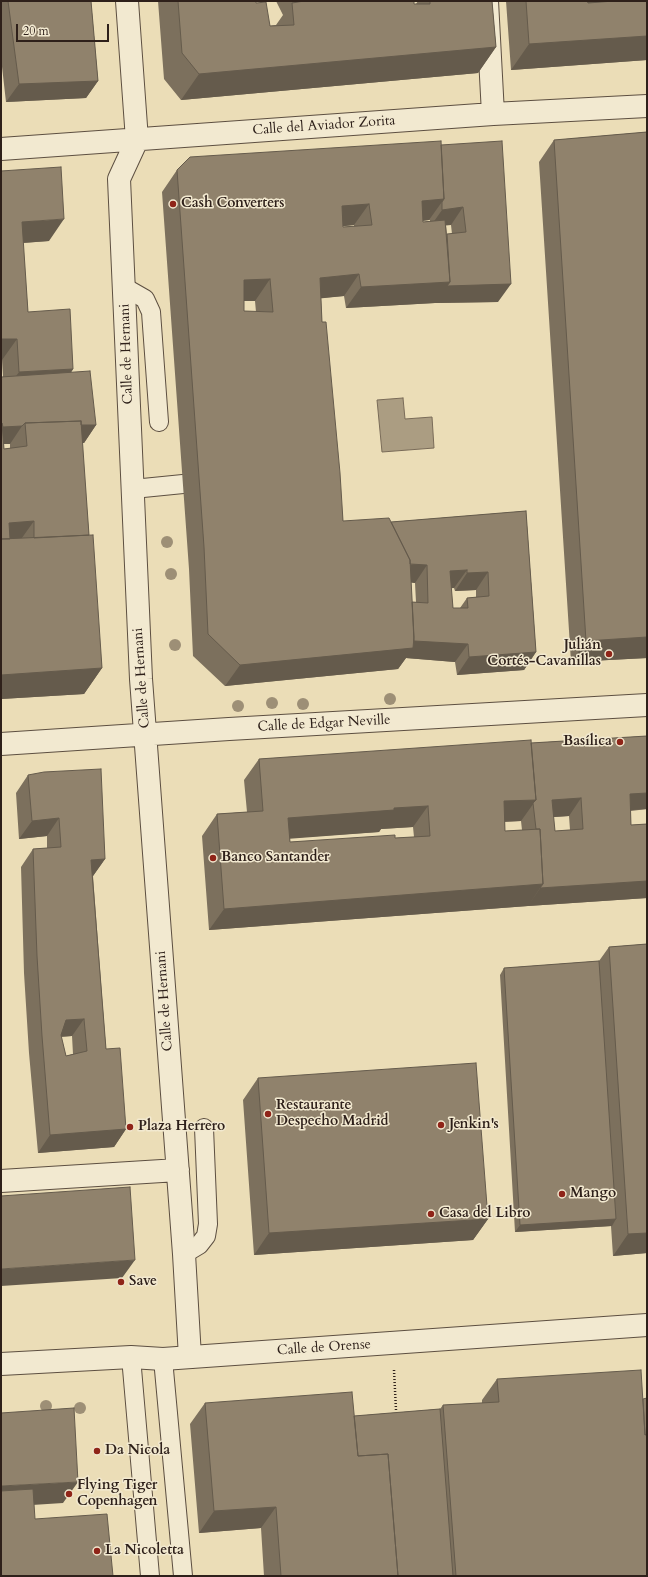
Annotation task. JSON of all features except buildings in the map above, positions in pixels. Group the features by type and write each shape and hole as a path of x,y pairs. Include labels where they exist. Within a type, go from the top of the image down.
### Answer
{"street":[{"name":"Calle de Hernani","path":"127,1 137,140 119,179 141,679 178,1170 190,1357"},
{"path":"487,1 493,114"},
{"name":"Calle del Aviador Zorita","path":"1,149 493,114 647,106"},
{"name":"Calle de Edgar Neville","path":"1,744 647,705"},
{"path":"1,1181 178,1170"},
{"name":"Calle de Orense","path":"1,1364 131,1358 163,1359 647,1325"}],"lane":[{"path":"124,287 145,299 151,312 159,422"},
{"path":"133,490 183,484"},
{"path":"184,1254 199,1245 206,1236 208,1224 204,1128"},
{"path":"131,1358 150,1576"},
{"path":"163,1359 183,1576"}],"path":[{"path":"392,1343 396,1410"}],"shaded area":[{"path":"403,398 405,419 432,417 434,448 382,452 377,400"}],"place":[{"name":"Cash Converters","path":"173,204"},
{"name":"Julián Cortés-Cavanillas","path":"609,654"},
{"name":"Basílica","path":"620,742"},
{"name":"Banco Santander","path":"213,858"},
{"name":"Restaurante Despecho Madrid","path":"268,1114"},
{"name":"Jenkin's","path":"441,1125"},
{"name":"Plaza Herrero","path":"130,1127"},
{"name":"Mango","path":"562,1194"},
{"name":"Casa del Libro","path":"431,1214"},
{"name":"Save","path":"121,1282"},
{"name":"Da Nicola","path":"97,1451"},
{"name":"Flying Tiger Copenhagen","path":"69,1494"},
{"name":"La Nicoletta","path":"97,1551"}]}
